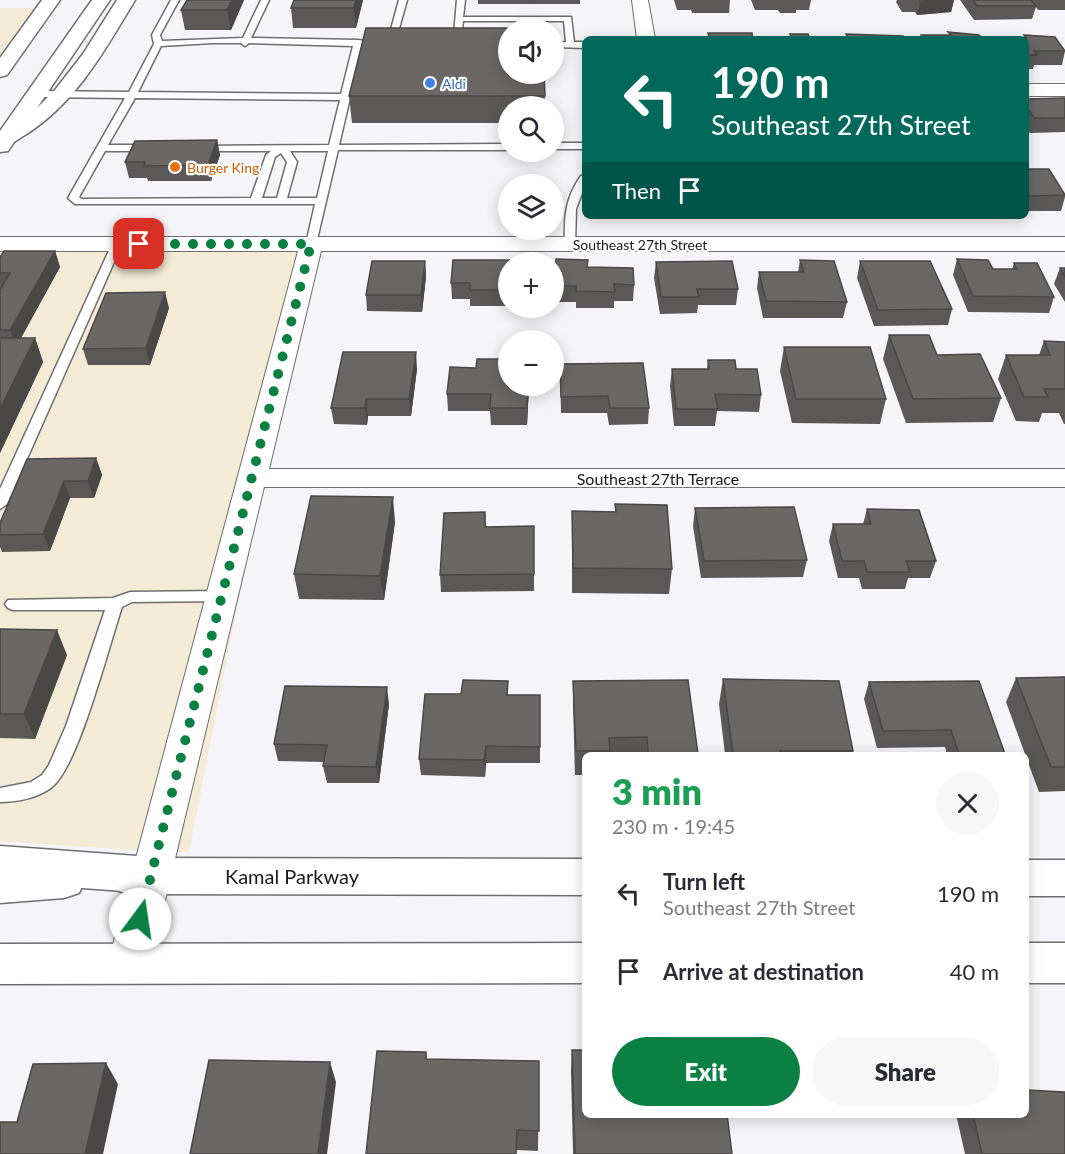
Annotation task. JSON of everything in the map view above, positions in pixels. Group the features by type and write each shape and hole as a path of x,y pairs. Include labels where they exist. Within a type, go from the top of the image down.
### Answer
{"main road":[{"path":"0,71 51,0"},
{"path":"3,142 101,0"},
{"path":"3,142 49,108 60,96 100,42 126,0"},
{"path":"0,864 151,875"},
{"name":"Kamal Parkway","path":"0,885 151,875 582,876"},
{"path":"1029,878 1065,878"},
{"path":"0,964 582,963"},
{"path":"1029,963 1065,963"}],"street":[{"path":"640,0 646,36"},
{"path":"1029,90 1065,90"},
{"name":"Southeast 27th Street","path":"0,244 570,244 677,235 1065,244"},
{"path":"129,963 311,244"},
{"name":"Southeast 27th Terrace","path":"252,478 1065,478"}],"lane":[{"path":"175,0 156,35 158,44 73,198 79,202 321,201"},
{"path":"245,43 264,0"},
{"path":"391,44 403,0"},
{"path":"456,44 461,0"},
{"path":"459,19 568,19 570,45"},
{"path":"311,244 358,43"},
{"path":"158,44 401,44"},
{"path":"445,44 466,44"},
{"path":"564,45 582,45"},
{"path":"37,94 60,96 346,96"},
{"path":"564,146 582,146"},
{"path":"192,148 498,147"},
{"path":"102,148 158,148"},
{"path":"255,202 271,155 283,148"},
{"path":"281,202 292,162 283,148"},
{"path":"570,244 570,209 575,190 582,182"},
{"path":"0,504 117,244"},
{"path":"13,604 115,604 130,597 222,596"},
{"path":"0,795 18,795 48,780 64,755 115,604"}],"shaded area":[{"path":"0,8 36,8 0,57"},
{"path":"0,240 309,241 189,852 156,852 0,841"}],"building":[{"path":"187,0 232,0 227,10 181,10"},
{"path":"294,0 356,0 354,8 291,8"},
{"path":"973,0 1031,0 1036,6 977,6"},
{"path":"366,28 498,28 498,84 544,84 545,96 498,96 349,96"},
{"path":"948,32 980,36 921,35 951,35"},
{"path":"708,33 752,33 752,36 709,36"},
{"path":"790,34 808,34 809,36 791,36"},
{"path":"846,34 903,36 847,36"},
{"path":"1024,35 1055,37 1065,51 1034,51 1037,55 1029,55 1029,36"},
{"path":"1065,98 1065,118 1034,118 1029,110 1029,99"},
{"path":"217,140 208,165 144,166 145,162 125,162 135,141"},
{"path":"1029,169 1049,169 1065,195 1030,196"},
{"path":"4,251 55,251 10,330 0,330 0,290 10,273 0,273 0,257"},
{"path":"564,259 588,260 587,267 633,268 634,285 614,284 615,292 576,291 576,286 564,286"},
{"path":"957,259 988,260 993,269 1017,269 1014,263 1037,263 1054,297 973,296"},
{"path":"453,260 498,260 498,290 470,290 470,283 451,283"},
{"path":"800,260 834,261 847,302 766,301 759,272 804,272"},
{"path":"372,261 425,261 421,295 366,295"},
{"path":"732,261 738,289 697,289 699,297 661,297 656,262"},
{"path":"860,261 930,261 952,309 878,310"},
{"path":"165,292 146,348 83,349 106,293"},
{"path":"889,335 929,335 937,355 980,354 1001,398 913,399"},
{"path":"0,338 35,338 0,409"},
{"path":"1044,341 1065,342 1065,389 1044,389 1048,397 1024,397 1006,355 1050,355"},
{"path":"784,347 870,347 886,399 796,399"},
{"path":"343,352 416,352 409,399 366,399 365,408 331,408"},
{"path":"477,359 498,359 498,396 528,396 527,408 490,408 491,394 447,394 450,367 476,368"},
{"path":"708,360 735,360 736,369 757,369 761,395 715,394 718,409 676,409 672,369 709,369"},
{"path":"643,363 649,408 610,408 608,396 561,397 564,396 564,364"},
{"path":"96,458 88,481 64,481 43,534 0,535 0,523 27,459"},
{"path":"311,496 393,497 380,576 294,574"},
{"path":"615,504 667,505 672,569 573,568 572,511 616,512"},
{"path":"794,507 807,560 704,561 695,508"},
{"path":"867,509 919,510 936,561 906,561 910,572 867,572 864,561 842,561 833,524 871,524"},
{"path":"485,512 485,527 534,526 534,574 440,575 444,513"},
{"path":"0,629 57,630 24,714 0,714"},
{"path":"1065,677 1065,767 1051,767 1016,678"},
{"path":"723,679 839,681 853,751 733,752"},
{"path":"463,680 508,681 507,695 540,695 540,747 486,746 484,760 419,759 425,694 461,694"},
{"path":"688,680 698,752 648,752 647,737 609,738 610,751 576,751 573,681"},
{"path":"979,681 1004,752 958,752 951,730 883,731 869,682"},
{"path":"285,686 387,687 376,767 323,766 327,745 274,744"},
{"path":"572,1050 582,1050 582,1118 728,1118 732,1154 575,1154"},
{"path":"377,1051 426,1052 426,1059 539,1061 539,1131 517,1130 516,1154 366,1154"},
{"path":"209,1060 330,1062 318,1154 190,1154"},
{"path":"106,1063 85,1154 0,1154 0,1122 17,1122 33,1064"},
{"path":"1029,1090 1065,1092 1065,1154 982,1154 974,1118 1029,1118"}],"place":[{"name":"Aldi","path":"430,83"},
{"name":"Burger King","path":"175,167"}],"route":[{"path":"139,244 311,244 140,919"}]}
